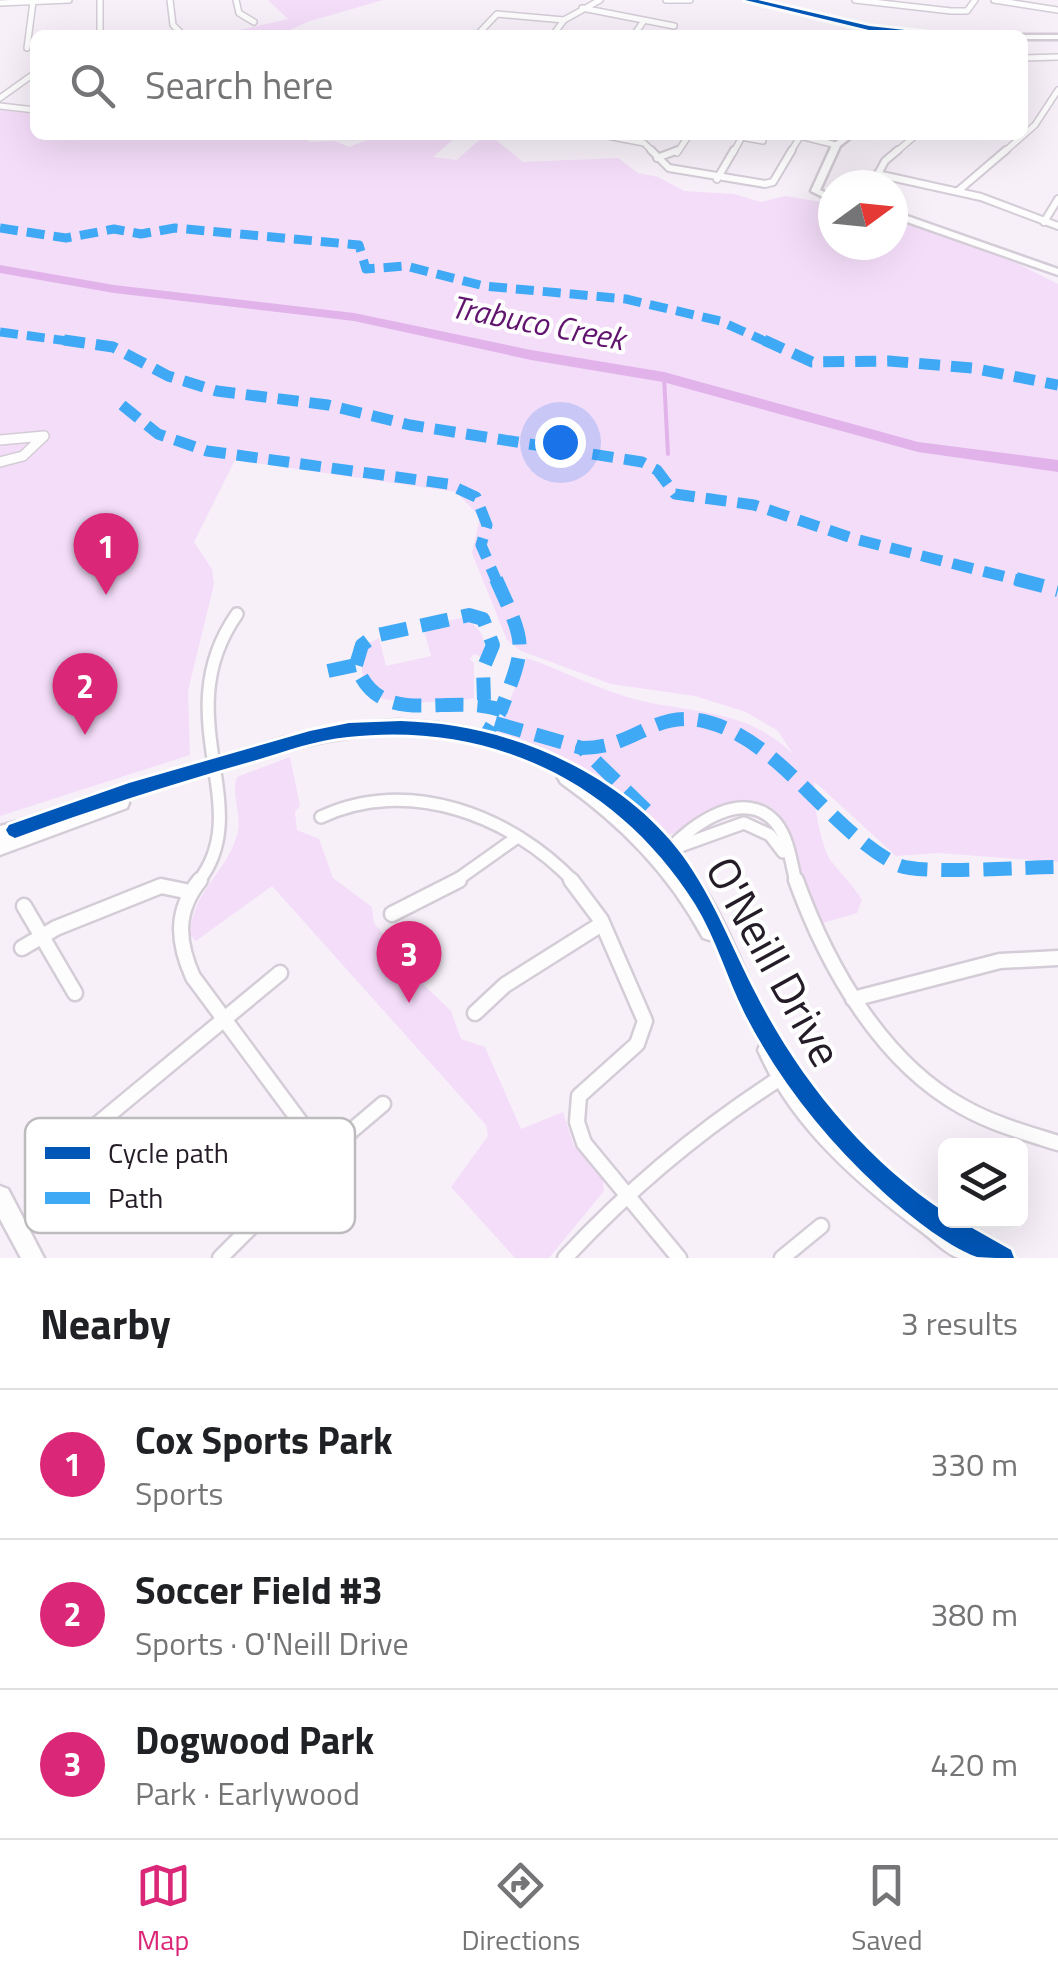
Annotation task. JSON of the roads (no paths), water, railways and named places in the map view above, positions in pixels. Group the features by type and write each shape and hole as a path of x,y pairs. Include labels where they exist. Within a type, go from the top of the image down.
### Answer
{"main road":[{"path":"749,0 828,20 895,30"},
{"path":"1028,37 1058,37"},
{"path":"825,170 836,145 843,140"},
{"path":"908,219 1058,272"},
{"name":"O'Neill Drive","path":"5,834 214,770 357,738 466,742 513,752 566,779 617,813 664,854 703,901 786,1074 824,1132 900,1208 976,1258"},
{"name":"O'Neill Drive","path":"0,848 214,770"},
{"name":"O'Neill Drive","path":"786,1074 904,1194 960,1235 1004,1258"},
{"path":"0,1197 33,1258"}],"street":[{"path":"0,3 69,0"},
{"path":"100,0 100,30"},
{"path":"170,0 172,25 178,30"},
{"path":"236,0 239,13 254,22"},
{"path":"557,30 564,20 600,0"},
{"path":"666,0 690,0"},
{"path":"856,0 967,11 975,0"},
{"path":"994,0 1042,11 1058,10"},
{"path":"27,48 33,2"},
{"path":"582,8 674,26"},
{"path":"482,30 497,14 564,20"},
{"path":"637,30 643,22"},
{"path":"1028,58 1058,57"},
{"path":"0,98 30,76"},
{"path":"0,83 19,84"},
{"path":"1028,131 1058,90"},
{"path":"0,106 30,109"},
{"path":"628,140 644,143 668,168 717,179 771,184 797,140"},
{"path":"657,158 675,154 685,140"},
{"path":"717,179 740,140"},
{"path":"758,140 763,141"},
{"path":"818,140 836,145"},
{"path":"881,170 911,140"},
{"path":"958,191 1018,140"},
{"path":"908,181 958,191 1058,226"},
{"path":"1044,222 1058,200"},
{"path":"0,440 44,436 23,456 0,462"},
{"path":"236,614 221,633 207,685 208,744 221,800 220,840 208,871 190,892 179,918 181,952 192,977 297,1118"},
{"path":"320,817 356,801 397,797 450,807 538,851 582,890 646,1021 637,1044 578,1096 576,1122 584,1143 679,1258"},
{"path":"664,854 747,822 772,836 788,861 853,999 893,1054 928,1083 1000,1124 1058,1143"},
{"path":"392,914 464,878 516,838"},
{"path":"22,948 161,886 190,892"},
{"path":"24,906 39,938 75,994"},
{"path":"476,1013 505,985 600,924"},
{"path":"853,999 1000,962 1058,958"},
{"path":"105,1118 280,973"},
{"path":"565,1258 626,1193 733,1108 786,1074"},
{"path":"355,1128 383,1104"},
{"path":"782,1258 821,1226"},
{"path":"220,1258 245,1233"}],"waterway":[{"name":"Trabuco Creek","path":"0,269 114,289 354,317 531,355 664,377 918,447 1058,466"},
{"path":"664,377 668,454"}],"place":[{"name":"Cox Sports Park","path":"106,595"},
{"name":"Soccer Field #3","path":"85,735"},
{"name":"Dogwood Park","path":"409,1003"}]}
